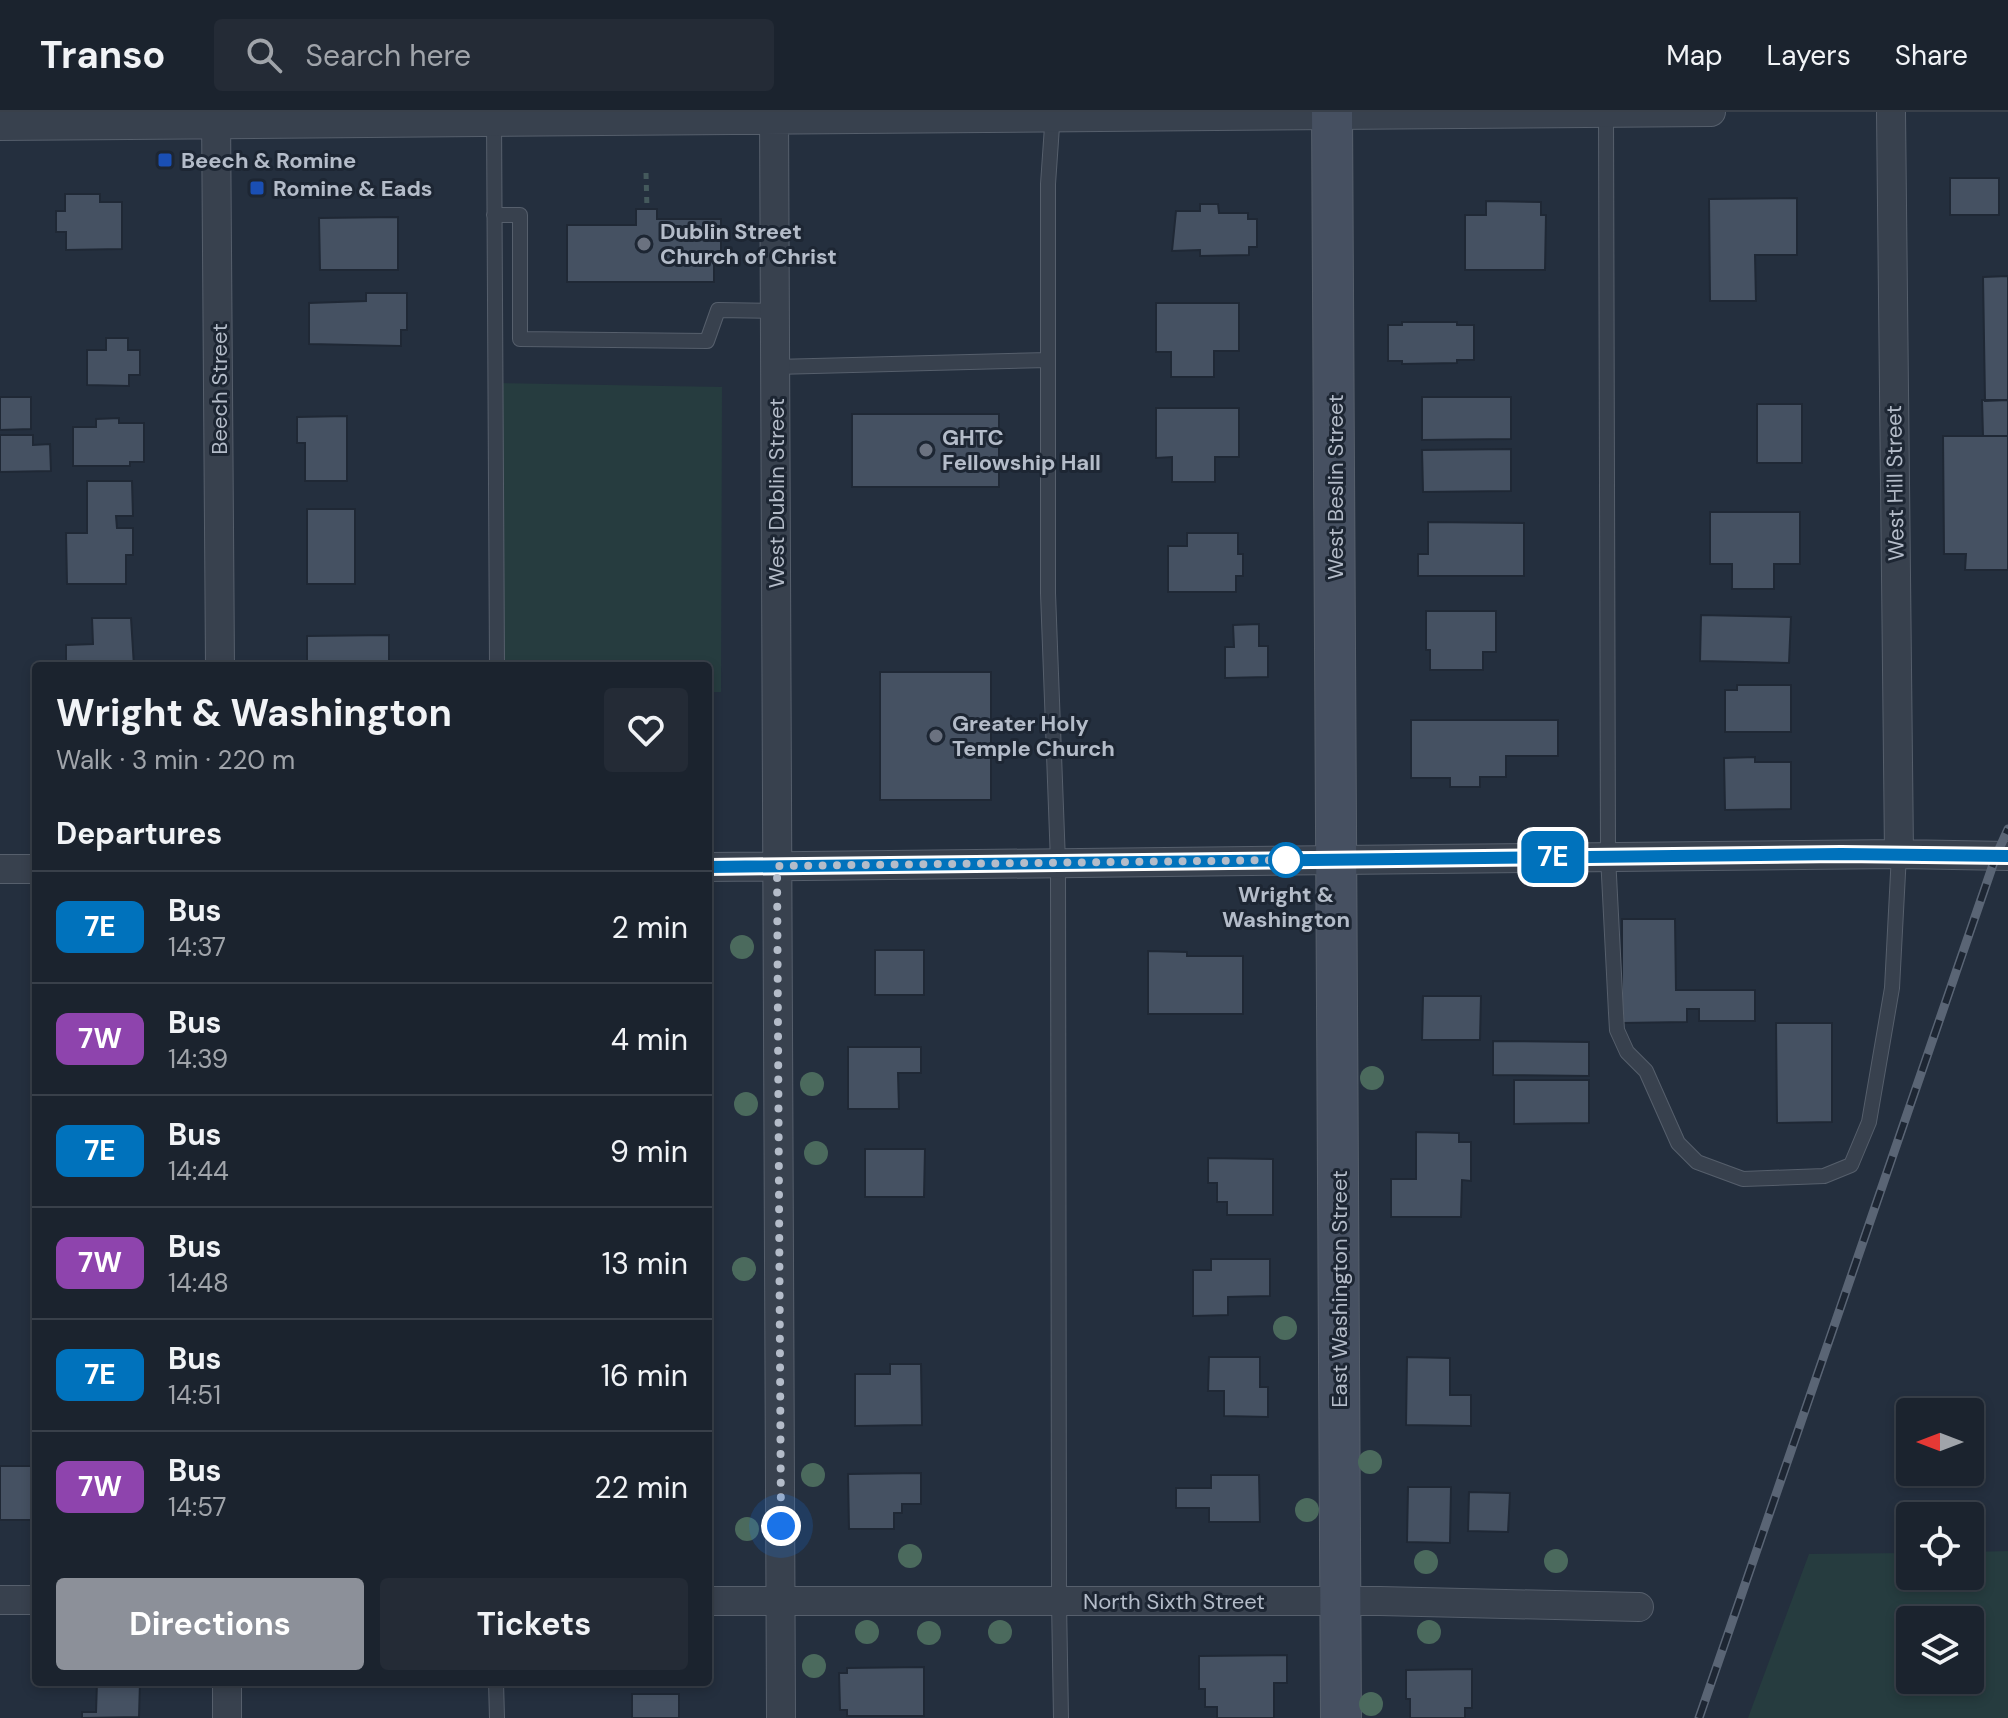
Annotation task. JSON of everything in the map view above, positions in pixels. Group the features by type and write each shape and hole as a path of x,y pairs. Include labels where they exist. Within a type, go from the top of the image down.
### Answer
{"street":[{"path":"0,126 216,118 1711,112"},
{"name":"West Hill Street","path":"1891,112 1899,854"},
{"name":"West Beslin Street","path":"1332,114 1337,859"},
{"name":"West Dublin Street","path":"774,116 781,1718"},
{"name":"Beech Street","path":"216,118 220,662"},
{"path":"712,867 1608,856 2008,856"},
{"name":"East Washington Street","path":"1337,859 1341,1718"},
{"path":"0,869 32,869"},
{"path":"0,1600 32,1600"},
{"name":"North Sixth Street","path":"712,1601 1341,1601 1639,1607"},
{"path":"227,1686 227,1718"}],"lane":[{"path":"1606,112 1608,856 1617,1030 1627,1052 1646,1071 1678,1143 1697,1162 1743,1179 1824,1176 1851,1165 1869,1122 1892,988 1899,854"},
{"path":"1053,115 1048,184 1048,593 1058,862 1061,1718"},
{"path":"494,117 497,662"},
{"path":"494,215 520,215 520,339 707,341 718,310 776,311"},
{"path":"775,367 1048,360"},
{"path":"496,1686 497,1718"}],"path":[{"path":"646,173 647,209"}],"green space":[{"path":"499,383 722,387 721,692 712,692 712,662 504,662"},
{"path":"2008,1551 2008,1718 1748,1718 1809,1554 1896,1553 1896,1590 1984,1590 1984,1552"}],"building":[{"path":"1950,178 1999,178 1999,215 1950,215"},
{"path":"65,194 100,194 100,202 122,202 122,249 66,250 66,232 56,232 56,211 65,211"},
{"path":"1797,198 1797,255 1755,255 1756,301 1710,301 1709,199"},
{"path":"1486,201 1541,202 1541,215 1546,215 1545,270 1465,270 1465,215 1486,215"},
{"path":"1200,204 1218,204 1219,213 1248,213 1248,219 1257,219 1257,247 1249,247 1249,255 1200,256 1200,250 1172,251 1176,211 1200,211"},
{"name":"Dublin Street Church of Christ","path":"636,209 657,209 657,219 721,219 721,263 714,263 714,282 567,282 567,225 636,225"},
{"path":"398,217 398,270 320,270 319,218"},
{"path":"2008,276 2008,400 1985,401 1983,277"},
{"path":"366,293 407,293 407,330 401,330 401,346 309,344 309,303 366,301"},
{"path":"1156,303 1239,303 1239,351 1214,351 1214,377 1171,377 1171,352 1156,352"},
{"path":"1402,322 1474,325 1474,360 1402,364 1402,361 1388,361 1388,325 1402,325"},
{"path":"106,338 128,338 128,350 140,350 140,375 129,375 129,386 87,385 87,350 106,350"},
{"path":"0,397 31,397 31,429 0,430"},
{"path":"1422,397 1511,397 1511,439 1422,440"},
{"path":"1982,400 2008,400 2008,436 1983,436"},
{"path":"1757,404 1802,404 1802,463 1757,463"},
{"path":"1156,408 1239,408 1239,457 1215,457 1215,482 1172,482 1172,457 1156,458"},
{"name":"GHTC Fellowship Hall","path":"852,414 999,414 999,487 852,487"},
{"path":"347,416 347,481 305,481 305,443 297,443 297,417"},
{"path":"119,418 119,423 144,423 144,462 130,462 130,466 73,466 73,427 96,427 96,419"},
{"path":"0,435 33,435 33,445 50,444 51,471 0,472"},
{"path":"1943,436 2008,436 2008,570 1965,570 1966,554 1944,554"},
{"path":"1511,449 1511,491 1423,492 1422,450"},
{"path":"87,481 132,481 133,516 116,516 117,528 133,528 133,555 126,555 126,584 67,584 66,533 87,533"},
{"path":"307,509 355,509 355,584 307,584"},
{"path":"1710,512 1800,512 1800,564 1774,564 1774,589 1732,589 1732,564 1710,564"},
{"path":"1428,522 1524,523 1524,576 1418,576 1418,554 1428,554"},
{"path":"1187,533 1238,533 1238,554 1243,554 1243,576 1236,576 1236,592 1168,592 1168,546 1187,546"},
{"path":"1426,611 1496,611 1496,652 1483,652 1483,670 1430,670 1430,650 1426,650"},
{"path":"1701,615 1791,617 1789,663 1700,661"},
{"path":"92,618 131,618 134,662 66,662 66,645 93,644"},
{"path":"1259,624 1259,646 1268,646 1268,677 1225,678 1225,647 1234,647 1233,625"},
{"path":"389,635 389,662 307,662 307,636"},
{"name":"Greater Holy Temple Church","path":"880,672 991,672 991,800 880,800"},
{"path":"1737,685 1791,685 1791,732 1725,732 1725,690 1737,690"},
{"path":"1411,720 1558,720 1558,756 1506,756 1506,777 1480,777 1480,787 1450,787 1450,778 1411,778"},
{"path":"1755,757 1755,762 1791,762 1791,809 1725,810 1724,758"},
{"path":"1622,919 1675,919 1676,990 1755,990 1755,1021 1699,1021 1699,1009 1687,1009 1687,1022 1622,1023"},
{"path":"875,950 924,950 924,995 875,995"},
{"path":"1148,951 1187,952 1187,956 1243,956 1243,1014 1148,1014"},
{"path":"1423,996 1481,996 1480,1040 1422,1040"},
{"path":"1776,1023 1832,1023 1832,1122 1777,1123"},
{"path":"1493,1041 1589,1042 1589,1076 1493,1075"},
{"path":"848,1047 921,1047 921,1073 898,1073 899,1109 848,1109"},
{"path":"1514,1080 1589,1080 1589,1123 1514,1124"},
{"path":"1416,1132 1459,1133 1459,1142 1471,1142 1471,1181 1462,1180 1461,1217 1391,1217 1391,1179 1416,1179"},
{"path":"865,1149 925,1149 924,1197 865,1197"},
{"path":"1208,1158 1273,1159 1273,1215 1227,1215 1227,1202 1217,1202 1217,1183 1208,1183"},
{"path":"1211,1259 1270,1259 1270,1296 1228,1297 1228,1315 1193,1316 1193,1270 1211,1270"},
{"path":"1209,1357 1260,1357 1260,1387 1268,1387 1268,1417 1224,1416 1224,1391 1208,1391"},
{"path":"1407,1357 1450,1358 1450,1395 1471,1395 1471,1426 1406,1425"},
{"path":"890,1364 921,1364 922,1425 855,1426 855,1374 890,1374"},
{"path":"0,1466 32,1466 32,1520 0,1520"},
{"path":"921,1473 921,1504 902,1504 902,1513 894,1513 894,1529 849,1529 848,1474"},
{"path":"1211,1475 1259,1475 1260,1522 1209,1522 1209,1508 1176,1508 1176,1488 1211,1488"},
{"path":"1408,1487 1451,1487 1450,1543 1407,1542"},
{"path":"1469,1492 1510,1493 1508,1532 1468,1531"},
{"path":"1287,1655 1287,1683 1274,1683 1274,1718 1217,1718 1217,1707 1205,1707 1205,1689 1199,1689 1199,1656"},
{"path":"924,1667 924,1716 847,1716 847,1710 840,1710 839,1673 847,1673 847,1668"},
{"path":"1472,1669 1472,1708 1465,1708 1465,1718 1410,1718 1410,1699 1406,1699 1406,1670"},
{"path":"97,1686 140,1686 139,1717 82,1718 82,1712 96,1712"},
{"path":"632,1694 679,1694 679,1718 632,1718"}],"railway":[{"path":"1699,1718 1996,856 2008,829"}],"bus line":[{"name":"7E","path":"712,867 1841,854 2008,856"}],"place":[{"name":"Beech & Romine","path":"165,160"},
{"name":"Romine & Eads","path":"257,188"},
{"name":"Dublin Street Church of Christ","path":"644,244"},
{"name":"GHTC Fellowship Hall","path":"926,450"},
{"name":"Greater Holy Temple Church","path":"936,736"},
{"name":"Wright & Washington","path":"1286,860"}],"route":[{"path":"781,1526 777,866 1286,860"}]}
